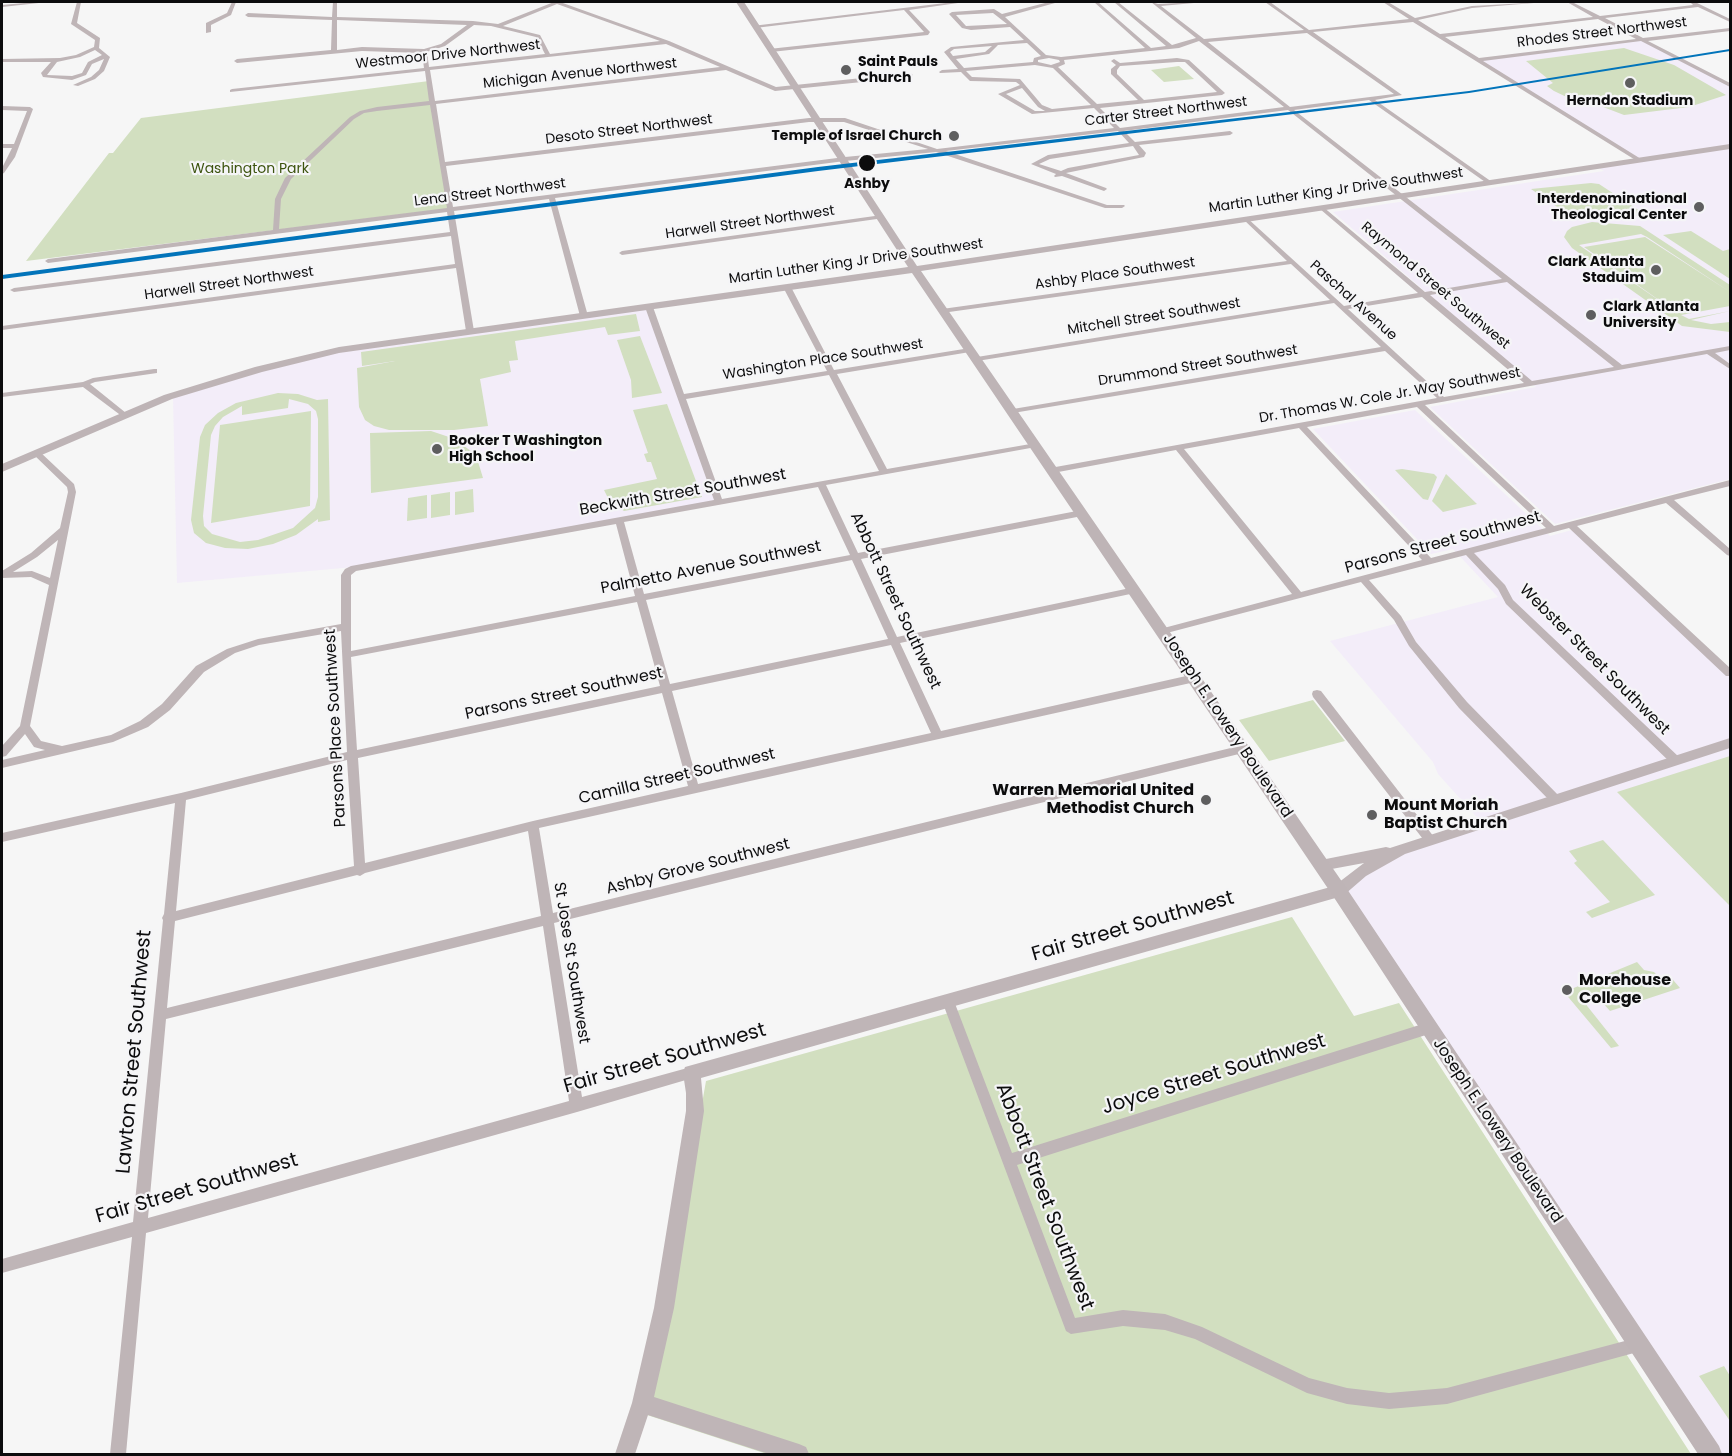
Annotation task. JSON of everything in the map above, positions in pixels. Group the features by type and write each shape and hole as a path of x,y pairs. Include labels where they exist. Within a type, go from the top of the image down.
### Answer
{"main road":[{"name":"Joseph E. Lowery Boulevard","path":"740,2 917,269 942,311 1013,411 1339,891 1711,1455"},
{"name":"Martin Luther King Jr Drive Southwest","path":"2,468 123,415 214,382 295,359 375,344 917,269 1731,146"}],"street":[{"path":"2,6 46,2"},
{"path":"79,2 74,24 98,39 96,48"},
{"path":"208,32 208,24 229,14 234,2"},
{"path":"334,51 335,2"},
{"path":"500,25 557,2 667,42 775,89 910,75"},
{"path":"740,2 759,2"},
{"path":"755,26 963,2"},
{"path":"1002,16 1053,2"},
{"path":"1091,2 1102,2"},
{"path":"1096,2 1149,49"},
{"path":"1116,2 1171,47"},
{"path":"1156,3 1194,2"},
{"path":"1267,2 1309,31"},
{"path":"1385,2 1639,160"},
{"path":"1035,63 1036,59 1044,56 1061,59 1108,54 1171,47 1202,40 1414,20 1472,7 1544,2"},
{"path":"1569,2 1731,86"},
{"path":"1689,2 1731,21"},
{"path":"1156,3 1288,110 1621,368"},
{"path":"1438,36 1698,6"},
{"path":"771,50 928,33 906,10"},
{"path":"1011,25 964,27 952,14 990,10 1002,16 1044,56"},
{"path":"248,15 500,25 538,36 549,56"},
{"path":"237,61 362,49 424,51 443,45 473,23"},
{"name":"Rhodes Street Northwest","path":"1476,60 1731,29"},
{"name":"Carter Street Northwest","path":"934,150 985,146 1399,95 1309,31"},
{"path":"1028,41 947,50 970,79 976,81 1010,78 1018,80 1040,106 1051,111"},
{"name":"Westmoor Drive Northwest","path":"232,91 667,42"},
{"path":"952,58 987,54 996,45"},
{"path":"96,48 105,56"},
{"path":"2,61 55,61 78,56 96,48"},
{"path":"424,51 429,69 470,331"},
{"path":"1108,54 1119,65"},
{"path":"55,61 44,73 45,76 72,78 84,74 90,63 105,56"},
{"path":"76,85 93,78 101,71 105,56"},
{"path":"942,72 1035,63 1055,67 1062,64 1061,59"},
{"path":"1023,86 1001,94 1034,113 1098,108 1222,93 1187,61 1119,65 1114,69 1114,74 1143,102"},
{"path":"1041,186 1068,170 1142,156 1143,153 1055,67"},
{"name":"Michigan Avenue Northwest","path":"276,232 278,199 288,178 352,117 376,109 728,68"},
{"path":"1372,99 1490,183"},
{"path":"2,172 12,158 30,109 4,108"},
{"name":"Desoto Street Northwest","path":"444,164 817,119 845,120 1107,207 1122,206"},
{"path":"1104,189 1034,164 1048,157 1230,133"},
{"path":"2,146 17,146"},
{"path":"972,162 978,150 985,146"},
{"name":"Lena Street Northwest","path":"48,261 845,159 934,150"},
{"path":"552,197 584,316"},
{"name":"Raymond Street Southwest","path":"1322,208 1531,385"},
{"name":"Harwell Street Northwest","path":"622,253 882,216"},
{"name":"Paschal Avenue","path":"1246,219 1443,400"},
{"path":"14,290 455,233"},
{"name":"Ashby Place Southwest","path":"942,311 1292,262"},
{"name":"Harwell Street Northwest","path":"2,328 460,265"},
{"path":"1343,308 1507,280"},
{"path":"787,287 884,472"},
{"name":"Mitchell Street Southwest","path":"973,355 1335,301"},
{"path":"649,307 719,501"},
{"name":"Drummond Street Southwest","path":"1013,411 1387,348"},
{"name":"Dr. Thomas W. Cole Jr. Way Southwest","path":"1053,470 1731,348"},
{"path":"1709,352 1731,368"},
{"name":"Washington Place Southwest","path":"681,397 832,372 973,355"},
{"path":"2,395 85,384 93,380 154,371"},
{"path":"85,384 123,415"},
{"path":"1420,405 1553,530"},
{"path":"1301,425 1429,562"},
{"name":"Beckwith Street Southwest","path":"346,583 346,575 354,568 1036,445"},
{"path":"1178,447 1299,596"},
{"path":"2,753 25,727 71,486 36,453"},
{"name":"Abbott Street Southwest","path":"821,483 937,734"},
{"name":"Parsons Street Southwest","path":"1162,631 1731,483"},
{"path":"1668,500 1731,553"},
{"name":"Palmetto Avenue Southwest","path":"346,655 1082,513"},
{"path":"619,520 694,790"},
{"path":"1570,525 1731,673"},
{"path":"2,575 34,555 64,530"},
{"name":"Webster Street Southwest","path":"1468,552 1502,587 1509,602 1676,761"},
{"path":"2,575 32,574 43,577 54,584"},
{"path":"1363,579 1398,618 1412,645 1463,705 1556,800"},
{"name":"Parsons Place Southwest","path":"346,583 346,655 360,871"},
{"name":"Parsons Street Southwest","path":"2,837 181,797 352,755 665,687 1135,590"},
{"path":"2,764 113,738 144,724 166,707 200,669 231,651 258,642 346,627"},
{"name":"Camilla Street Southwest","path":"168,918 360,871 533,825 1195,678"},
{"path":"1317,694 1430,840"},
{"path":"25,727 30,737 38,744 66,749"},
{"path":"1321,865 1400,850 1731,743"},
{"name":"Ashby Grove Southwest","path":"160,1016 1243,749"},
{"name":"Lawton Street Southwest","path":"118,1455 181,797"},
{"name":"St Jose St Southwest","path":"533,825 577,1106"},
{"path":"1339,891 1361,872 1400,850"},
{"name":"Fair Street Southwest","path":"2,1266 1339,891"},
{"name":"Abbott Street Southwest","path":"948,1001 1071,1326 1123,1318 1165,1322 1197,1332 1306,1385 1347,1396 1389,1401 1447,1396 1640,1345"},
{"name":"Joyce Street Southwest","path":"1010,1160 1429,1028"},
{"path":"625,1455 642,1403 664,1308 695,1111 695,1093 691,1073"},
{"path":"642,1403 784,1452"}],"shaded area":[{"name":"Clark Atlanta University","path":"1643,40 1730,85 1730,479 1555,524 1430,407 1536,387 1333,212 1604,171 1597,167 1639,160 1476,60"},
{"name":"Booker T Washington High School","path":"649,308 719,502 354,567 177,583 173,397 295,359"},
{"name":"Morehouse College","path":"1415,410 1550,536 1572,530 1730,671 1730,1454 1714,1454 1339,891 1400,850 1483,824 1438,774 1433,762 1330,641 1498,597 1453,549 1431,554 1313,429"}],"green space":[{"name":"Herndon Stadium","path":"1624,48 1674,65 1726,95 1689,107 1624,115 1585,100 1575,101 1554,91 1547,86 1553,83 1526,61"},
{"path":"1179,66 1194,79 1164,82 1151,70"},
{"name":"Washington Park","path":"429,81 452,208 26,261 109,153 113,153 141,118"},
{"path":"1599,184 1646,215 1605,219 1585,217 1557,207 1531,189"},
{"name":"Clark Atlanta Staduim","path":"1592,222 1640,226 1730,285 1730,292 1730,306 1681,315 1689,319 1730,311 1691,320 1711,324 1730,322 1730,332 1682,326 1572,248 1564,237 1572,227","holes":["1641,234 1730,292 1645,237 1584,247 1680,315 1579,245"]},
{"path":"1691,231 1723,251 1730,249 1730,279 1663,235"},
{"path":"636,314 640,331 608,335 605,327 515,341 518,360 509,361 511,372 480,379 488,426 454,430 389,430 374,426 365,420 359,407 357,368 395,361 362,366 361,352"},
{"path":"640,336 662,393 632,398 631,380 617,340"},
{"path":"278,393 298,394 317,400 328,399 330,520 318,522 318,519 296,535 273,544 248,549 225,548 206,543 194,533 191,520 200,437 205,425 218,413 236,403","holes":["289,399 308,404 316,411 318,419 318,497 315,508 293,528 258,540 240,542 212,534 204,526 203,516 211,435 215,426 223,417 242,406 242,415 288,408"]},
{"path":"667,404 702,497 624,511 609,500 604,490 657,479 651,462 647,462 644,454 648,453 633,410"},
{"path":"311,411 310,506 211,523 220,425"},
{"path":"431,431 455,439 476,455 483,478 371,493 370,433"},
{"path":"1395,470 1434,474 1437,477 1428,500 1423,499"},
{"path":"1446,474 1477,504 1443,512 1432,501"},
{"path":"473,489 474,512 455,515 455,492"},
{"path":"450,492 450,515 431,518 431,495"},
{"path":"427,495 427,518 407,521 408,498"},
{"path":"1313,700 1345,741 1269,761 1239,720"},
{"path":"1730,756 1730,906 1617,792"},
{"path":"1603,840 1655,895 1592,918 1586,912 1610,902 1574,863 1577,861 1569,851"},
{"path":"1292,917 1354,1016 1399,1003 1691,1454 767,1454 647,1415 706,1081"},
{"path":"1637,962 1644,970 1654,972 1659,977 1668,974 1680,988 1610,1011 1594,993 1580,997 1619,1046 1611,1048 1564,992"},
{"path":"1724,1366 1730,1376 1730,1421 1699,1376"}],"transit line":[{"path":"2,277 818,169 1469,92 1730,50"}],"place":[{"name":"Saint Pauls Church","path":"846,70"},
{"name":"Herndon Stadium","path":"1630,83"},
{"name":"Temple of Israel Church","path":"954,136"},
{"name":"Ashby","path":"867,163"},
{"name":"Interdenominational Theological Center","path":"1699,207"},
{"name":"Clark Atlanta Staduim","path":"1656,270"},
{"name":"Clark Atlanta University","path":"1591,315"},
{"name":"Booker T Washington High School","path":"437,449"},
{"name":"Warren Memorial United Methodist Church","path":"1206,800"},
{"name":"Mount Moriah Baptist Church","path":"1372,815"},
{"name":"Morehouse College","path":"1567,990"}]}
